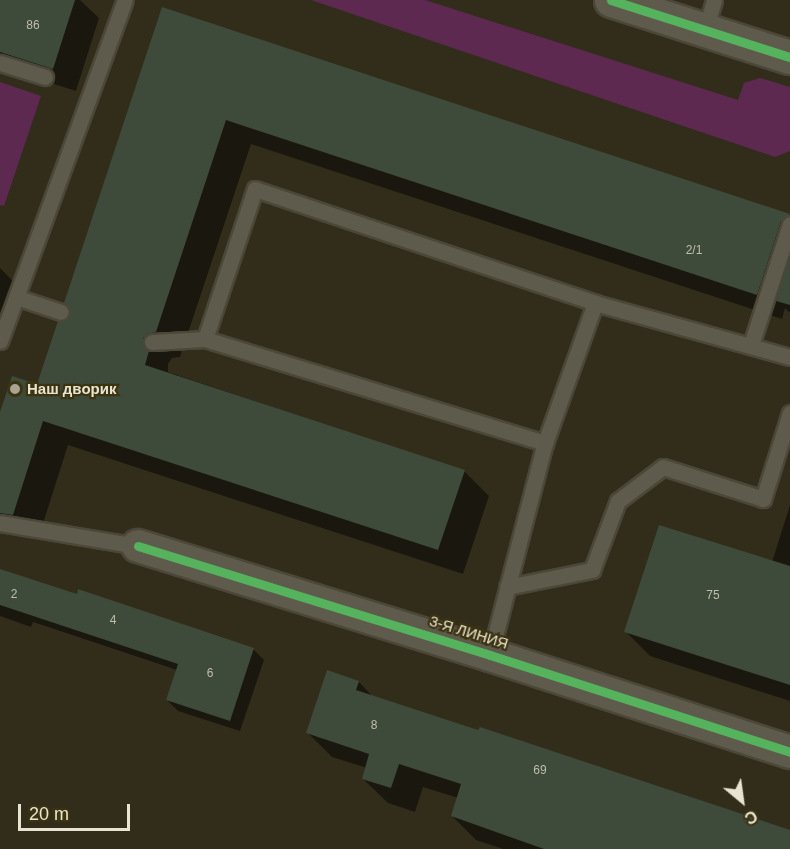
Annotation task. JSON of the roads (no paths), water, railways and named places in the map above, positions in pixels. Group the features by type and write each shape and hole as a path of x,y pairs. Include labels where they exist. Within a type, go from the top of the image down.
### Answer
{"street":[{"path":"611,0 709,15 790,57"},
{"name":"3-Я ЛИНИЯ","path":"138,546 490,654 790,752"}],"lane":[{"path":"0,341 125,0"},
{"path":"0,63 45,77"},
{"path":"205,339 255,189 596,303 790,357"},
{"path":"751,345 790,224"},
{"path":"16,297 61,312"},
{"path":"490,654 545,443 596,303"},
{"path":"152,342 205,339 545,443"},
{"path":"507,587 592,570 618,501 663,467 763,499 790,413"},
{"path":"0,524 138,546"}],"place":[{"name":"Наш дворик","path":"15,389"}]}
